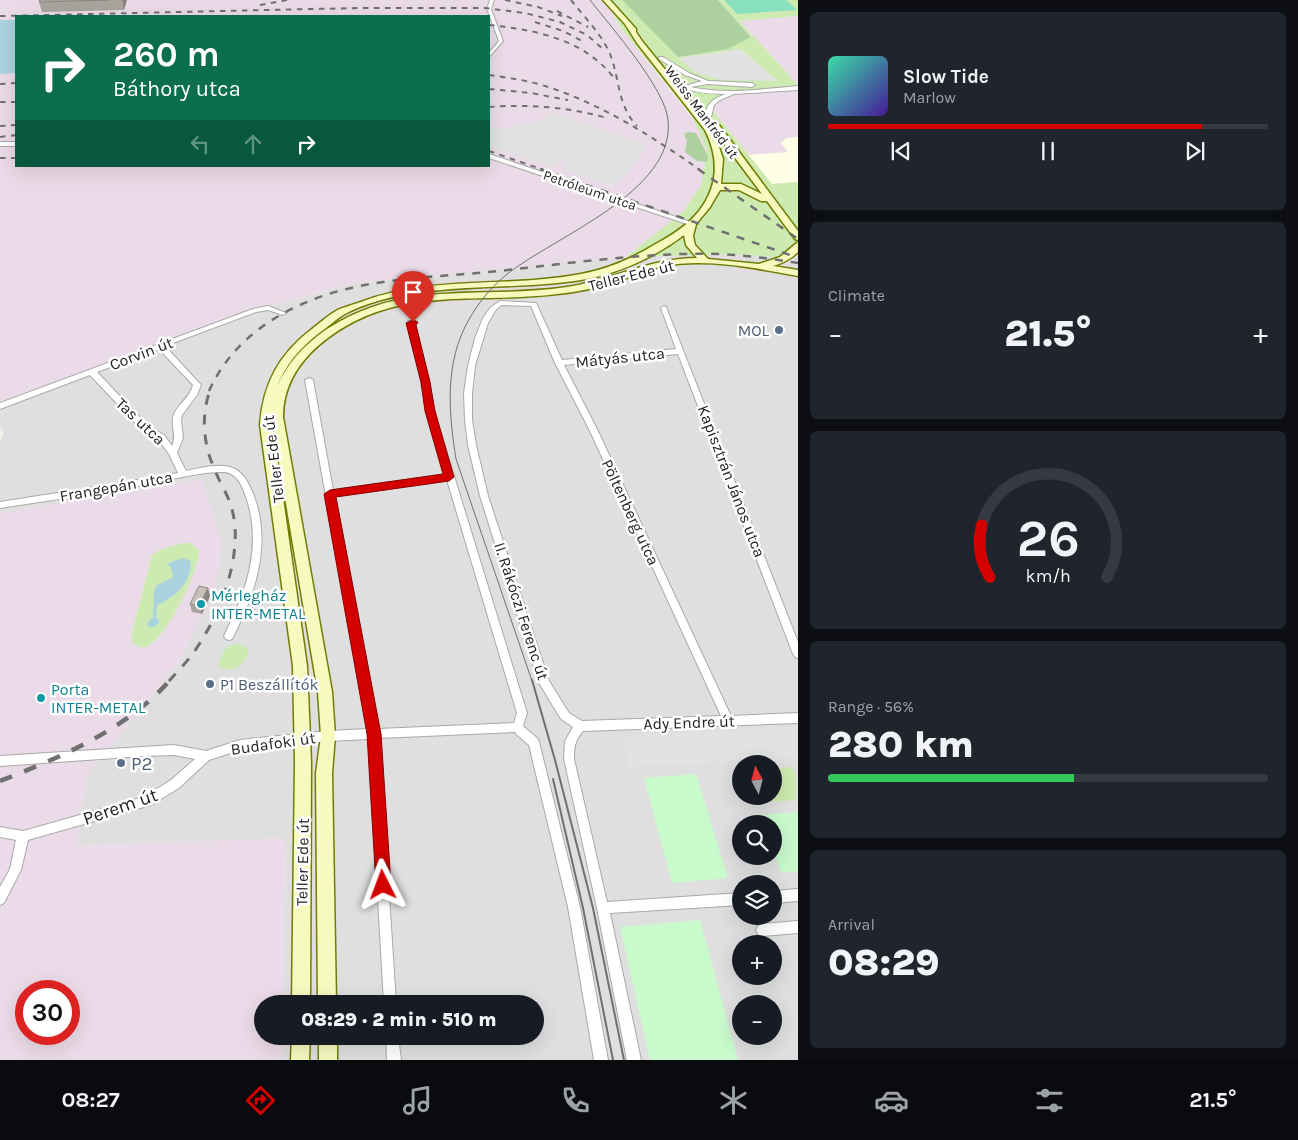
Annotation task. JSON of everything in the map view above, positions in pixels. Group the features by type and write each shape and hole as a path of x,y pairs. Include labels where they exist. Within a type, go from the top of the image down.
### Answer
{"main road":[{"name":"Weiss Manfréd út","path":"606,0 661,58 717,143 721,165 718,187 704,210 692,224"},
{"name":"Weiss Manfréd út","path":"628,24 639,42 670,82 682,91 708,117 798,237"},
{"name":"Weiss Manfréd út","path":"718,187 741,186 772,204"},
{"path":"692,224 688,233 688,239 696,253 706,262 798,273"},
{"name":"Teller Ede út","path":"301,995 303,738 300,666 266,425 267,402 273,380 282,364 318,326 343,312 363,304 409,291 450,286 544,283 594,275 622,267 651,254 692,224"},
{"path":"751,266 776,262 790,255 798,245"},
{"name":"Teller Ede út","path":"327,995 324,773 328,736 325,692 295,532 278,423 279,397 293,366 311,347 346,322 368,312 418,298 545,292 593,285 664,263 706,262"},
{"path":"771,269 798,278"},
{"path":"300,1060 301,1045"},
{"path":"328,1045 328,1060"}],"street":[{"path":"490,55 501,41 489,9 492,0"},
{"path":"661,58 687,74 716,83"},
{"path":"682,91 695,84 750,85 798,82"},
{"path":"682,91 706,92 798,88"},
{"path":"708,117 707,109 711,103 740,91"},
{"path":"0,144 15,144"},
{"name":"Petróleum utca","path":"490,156 692,224"},
{"name":"II. Rákóczi Ferenc út","path":"534,304 500,304 496,306 489,316 474,353 467,409 471,446 478,474 544,682 565,716 580,726"},
{"name":"Pöltenberg utca","path":"534,304 560,364 593,429 728,721"},
{"name":"Corvin út","path":"0,406 255,310 268,308 283,313"},
{"name":"Kapisztrán János utca","path":"664,308 798,654"},
{"name":"II. Rákóczi Ferenc út","path":"413,322 411,323 426,382 430,411 522,713 518,727"},
{"path":"161,346 197,385 193,395 184,404 178,415 176,424 179,436 173,453"},
{"name":"Mátyás utca","path":"560,364 681,351"},
{"name":"Tas utca","path":"92,372 144,428 161,436 173,453 183,474"},
{"path":"308,380 374,734 389,995"},
{"name":"Frangepán utca","path":"0,505 183,474 215,470 232,471 248,489 252,502 258,548 256,567 250,589 229,636"},
{"path":"330,494 449,477"},
{"name":"Ady Endre út","path":"580,726 798,718"},
{"path":"580,726 571,736 568,743 569,758 603,908 634,1060"},
{"path":"518,727 521,732 534,742 574,907 601,1060"},
{"name":"Budafoki út","path":"0,761 174,750 206,756 240,745 303,738 518,727"},
{"name":"Perem út","path":"0,832 23,836 148,801 175,784 206,756"},
{"path":"0,899 15,870 23,836"},
{"path":"782,897 798,896"},
{"path":"603,908 732,900"},
{"path":"762,930 798,927"},
{"path":"393,1045 394,1060"}],"shaded area":[{"path":"0,0 606,0 620,27 696,123 707,151 701,185 684,211 626,257 354,283 255,310 0,406 0,74 15,73 15,167 490,167 490,15 15,15 15,20 0,20"},
{"path":"798,16 798,85 739,20"},
{"path":"740,49 778,81 720,80 694,72 679,58"},
{"path":"798,89 798,182 772,184 714,112 714,107 724,98 743,93"},
{"path":"551,112 646,144 624,178 612,187 562,167 566,164 565,162 561,162 554,168 490,147 490,128 512,128 516,124 537,123"},
{"path":"798,137 798,182 772,184 748,155 788,152 781,143 786,138"},
{"path":"798,252 798,1060 282,1060 282,1045 544,1045 544,995 283,995 285,838 77,846 86,776 180,661 0,513 0,443 4,432 0,426 0,406 255,310 355,283 602,258"},
{"path":"202,479 221,540 220,567 213,592 180,661 86,776 77,846 285,838 283,995 254,995 254,1045 282,1045 282,1060 0,1060 0,513"},
{"path":"798,726 798,757 782,758 782,755 732,755 732,761 629,767 622,737"}],"green space":[{"path":"606,0 622,0 678,57 751,36 718,0 798,0 798,16 740,21 798,85 798,89 753,91 731,96 722,100 714,107 714,112 772,184 798,182 798,252 784,252 776,257 735,254 626,257 684,211 701,185 707,151 692,116 620,27"},
{"path":"622,0 718,0 751,37 728,49 678,57"},
{"path":"724,0 786,0 797,10 737,14"},
{"path":"688,132 696,133 708,156 707,162 697,161 685,152 687,141 684,134"},
{"path":"191,543 199,550 194,573 188,588 162,633 145,647 137,646 134,644 131,636 152,555 162,549"},
{"path":"240,644 246,647 249,652 244,661 238,667 230,669 219,668 220,658 224,651 230,646"},
{"path":"792,767 796,784 795,800 782,802 782,768"},
{"path":"696,774 728,878 672,883 644,778"},
{"path":"798,812 798,871 781,873 778,865 782,865 782,815 761,815"},
{"path":"700,920 732,1038 732,1045 734,1045 738,1060 650,1060 620,927"}],"water":[{"path":"0,20 15,20 15,73 0,74"},
{"path":"184,558 190,561 189,575 186,582 176,594 157,605 156,617 159,623 152,628 147,623 153,617 154,591 157,585 172,578 173,573 168,564"}],"building":[{"path":"40,0 110,0 39,2"},
{"path":"199,586 208,588 199,606 190,604"}],"tram line":[{"path":"532,681 456,459 450,409 451,377 458,345 464,329 487,293 506,275 527,260 608,210 633,191 653,169 665,146 668,120 665,107 658,92 636,58 590,0"},
{"path":"532,680 555,760 593,908 624,1060"},
{"path":"553,779 583,908 613,1060"}],"railway":[{"path":"260,5 287,0"},
{"path":"505,0 538,7 562,16"},
{"path":"571,0 606,46 613,63 622,101 637,126"},
{"path":"45,15 358,8 485,8 525,13 560,22 587,35 604,50"},
{"path":"557,11 588,27"},
{"path":"0,16 15,16"},
{"path":"535,22 563,31 584,42"},
{"path":"490,25 541,34 574,45 602,65 614,78"},
{"path":"490,75 531,82 576,97 598,107 661,143 700,170"},
{"path":"0,84 15,83"},
{"path":"490,89 531,93 568,100"},
{"path":"0,102 15,102"},
{"path":"490,107 548,107 578,111 607,118"},
{"path":"0,126 15,125"},
{"path":"0,137 15,135"},
{"path":"490,151 544,170"},
{"path":"0,158 15,158"},
{"path":"540,169 793,256"},
{"path":"698,169 798,239"},
{"path":"209,391 225,363 235,351 271,320 322,296 369,284 604,259 661,255 729,255 798,263"},
{"path":"169,681 191,656 211,623 227,584 235,544 235,524 231,506 206,444 204,423 210,390"},
{"path":"0,781 69,752 113,727 134,713 169,681"}],"place":[{"name":"MOL","path":"779,330"},
{"name":"Mérlegház INTER-METAL","path":"201,604"},
{"name":"P1 Beszállítók","path":"210,684"},
{"name":"Porta INTER-METAL","path":"41,698"},
{"name":"P2","path":"121,763"}],"route":[{"path":"383,885 374,734 330,494 449,477 430,411 426,382 411,323 413,322"}]}
